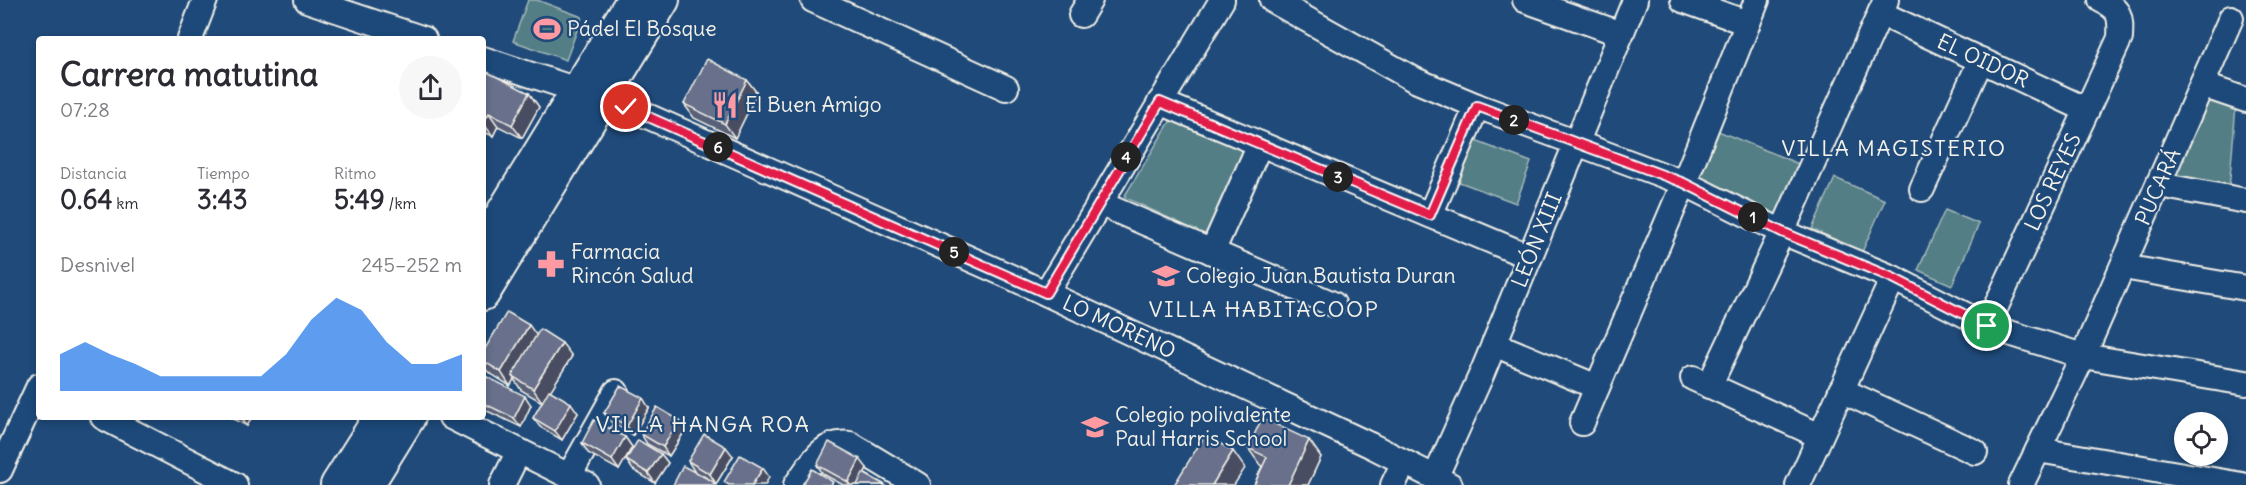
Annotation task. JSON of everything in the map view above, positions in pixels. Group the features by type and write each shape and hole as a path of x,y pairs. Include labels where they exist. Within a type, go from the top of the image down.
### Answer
{"main road":[{"path":"486,288 590,93 633,0"},
{"path":"486,241 590,93 663,0"},
{"path":"336,485 378,420"},
{"path":"367,485 407,420"}],"street":[{"path":"191,36 205,0"},
{"path":"307,0 415,36"},
{"path":"813,0 1006,88"},
{"path":"1046,293 1222,0"},
{"path":"1272,0 1415,80 1477,106 1684,183 1782,232 1893,278 1987,326 2083,356 2246,384"},
{"path":"1525,0 1621,34"},
{"name":"LEÓN XIII","path":"1442,482 1494,344 1635,0"},
{"path":"1683,0 1747,23"},
{"path":"1582,423 1684,183 1756,0"},
{"name":"LOS REYES","path":"1987,326 2120,38 2121,21 2118,12 2101,0"},
{"path":"1820,436 1701,382 1782,232 1883,7"},
{"name":"EL OIDOR","path":"1883,7 1981,60 2087,110"},
{"name":"PUCARÁ","path":"2021,485 2083,356 2231,18"},
{"name":"LO MORENO","path":"486,60 590,93 1046,293 1442,482"},
{"path":"1922,189 1981,60"},
{"path":"2202,85 2246,100"},
{"path":"1160,102 1530,257"},
{"path":"1430,215 1477,106"},
{"path":"1212,252 1260,144"},
{"path":"2159,185 2246,201"},
{"path":"1099,203 1333,304"},
{"path":"2122,267 2246,288"},
{"path":"1798,485 1893,278"},
{"path":"1494,344 1597,387"},
{"path":"1841,390 1975,452"},
{"path":"0,470 36,392"},
{"path":"457,420 578,481 616,392"},
{"path":"109,420 235,485"},
{"path":"796,485 820,453 827,446 839,442 850,444 918,485"},
{"path":"2038,450 2238,485"},
{"path":"502,485 519,451"},
{"path":"1393,485 1404,462"}],"green space":[{"name":"Pádel El Bosque","path":"528,0 537,0 582,17 566,60 513,41"},
{"path":"2206,96 2236,105 2229,190 2169,178"},
{"path":"1171,120 1247,148 1205,235 1124,197"},
{"path":"1711,128 1801,165 1780,216 1690,179"},
{"path":"1470,139 1531,162 1516,203 1454,180"},
{"path":"1835,178 1885,200 1862,252 1812,229"},
{"path":"1945,210 1979,224 1952,285 1918,270"}],"building":[{"path":"707,59 747,80 725,124 684,104"},
{"path":"486,72 529,93 512,125 489,113 486,118"},
{"path":"507,312 529,325 501,372 486,363 486,347"},
{"path":"540,329 562,343 533,389 512,376"},
{"path":"486,376 525,396 514,418 486,404"},
{"path":"620,386 643,398 627,426 604,413"},
{"path":"549,390 571,403 555,431 533,418"},
{"path":"657,407 679,420 663,447 641,434"},
{"path":"1262,418 1309,440 1288,485 1254,485 1267,457 1248,448"},
{"path":"594,420 625,437 612,460 582,443"},
{"path":"704,434 726,447 710,474 688,461"},
{"path":"1205,435 1233,451 1212,485 1174,485"},
{"path":"638,440 661,454 648,473 626,460"},
{"path":"829,442 860,459 848,482 817,465"},
{"path":"740,455 763,468 752,485 729,485 724,482"},
{"path":"683,466 714,482 713,485 673,485"},
{"path":"812,469 833,482 831,485 802,485"},
{"path":"863,473 885,485 857,485"}],"place":[{"name":"Pádel El Bosque","path":"547,29"},
{"name":"El Buen Amigo","path":"725,105"},
{"name":"Farmacia Rincón Salud","path":"551,264"},
{"name":"Colegio Juan Bautista Duran","path":"1166,276"},
{"name":"Colegio polivalente Paul Harris School","path":"1095,427"}],"district":[{"name":"VILLA MAGISTERIO","path":"1894,148"},
{"name":"VILLA HABITACOOP","path":"1264,309"},
{"name":"VILLA HANGA ROA","path":"703,424"}],"route":[{"path":"626,107 1046,293 1160,102 1430,215 1477,106 1684,183 1782,232 1893,278 1987,326"}]}
